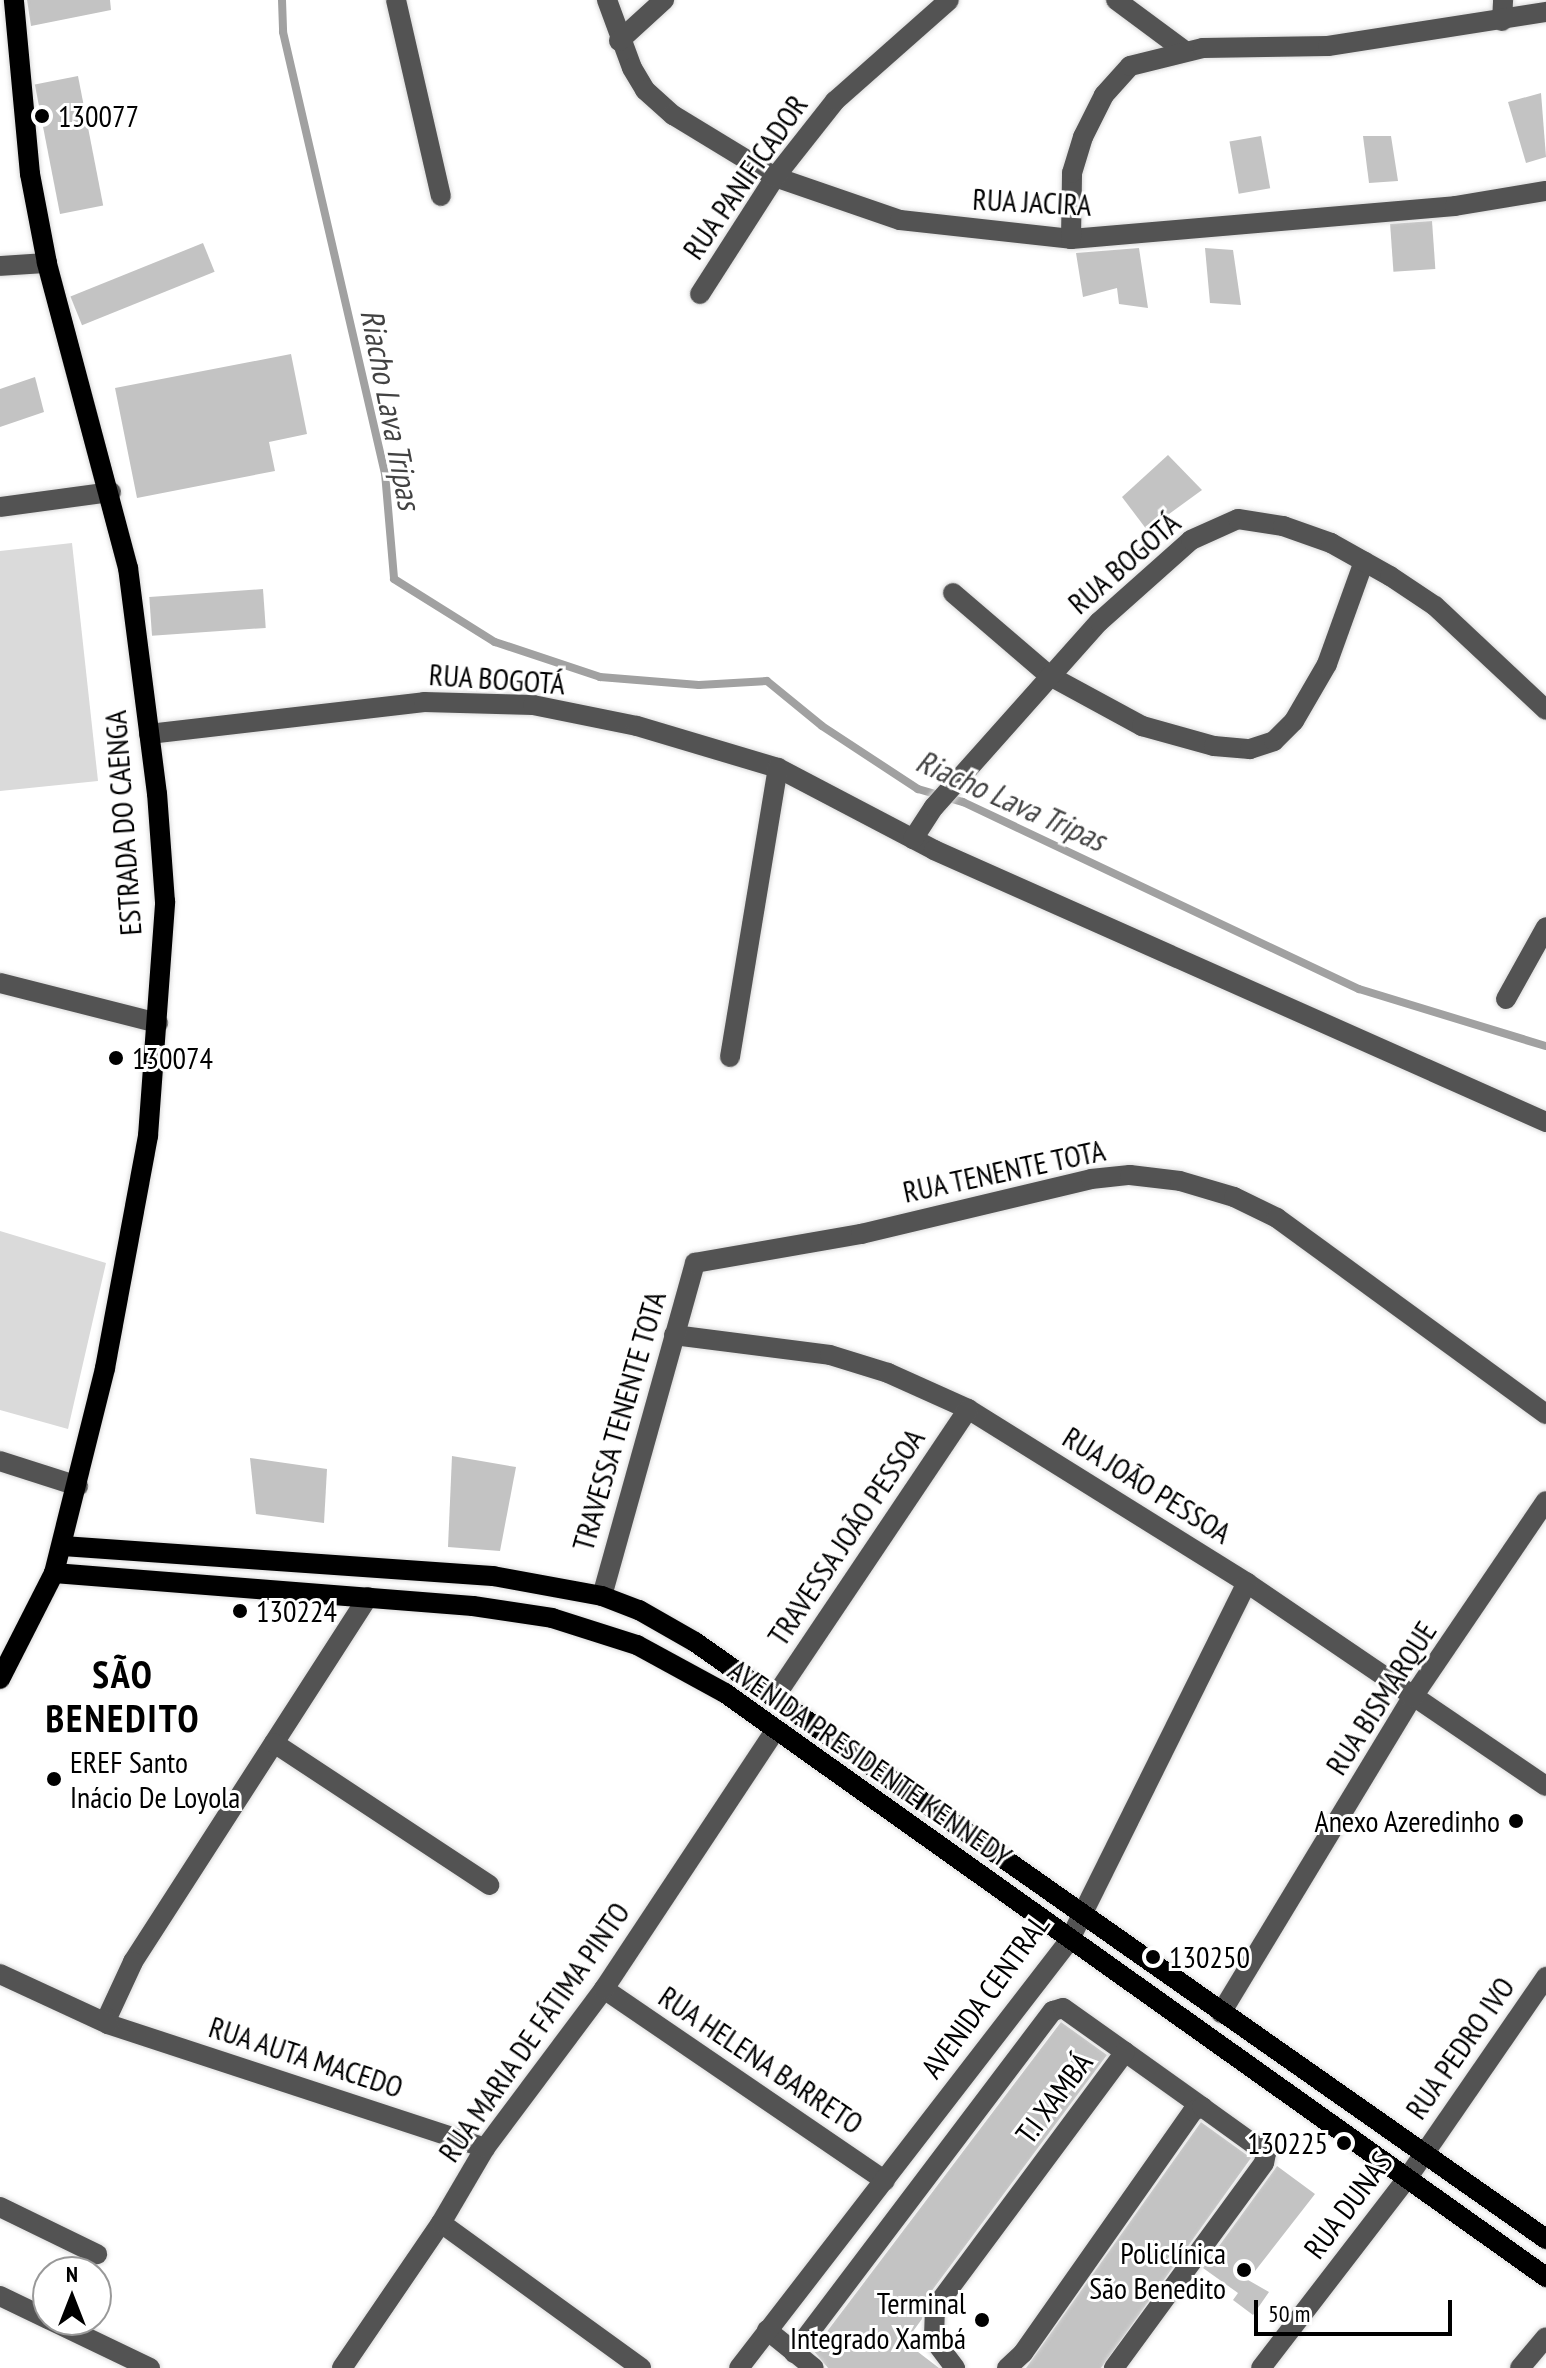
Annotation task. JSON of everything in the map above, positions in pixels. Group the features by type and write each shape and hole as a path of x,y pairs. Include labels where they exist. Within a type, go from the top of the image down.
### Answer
{"main road":[{"name":"ESTRADA DO CAENGA","path":"0,1679 54,1573 62,1546 78,1486 138,1207 158,1023 165,902 149,734 128,568 111,492 47,263 30,174 14,0"},
{"name":"AVENIDA PRESIDENTE KENNEDY","path":"62,1546 493,1576 602,1596 695,1642 1546,2239"},
{"name":"AVENIDA PRESIDENTE KENNEDY","path":"54,1573 368,1597 552,1618 637,1645 725,1693 1069,1941 1546,2277"}],"street":[{"path":"396,0 441,196"},
{"name":"RUA JACIRA","path":"607,0 619,41 645,90 673,115 775,177 900,220 1071,239 1455,206 1546,191"},
{"path":"619,41 664,0"},
{"name":"RUA PANIFICADOR","path":"700,294 775,177 835,101 949,0"},
{"path":"1116,0 1185,51"},
{"path":"1071,239 1072,173 1104,95 1130,66 1185,51 1328,46 1502,10 1546,12"},
{"path":"0,266 47,263"},
{"path":"0,507 111,492"},
{"name":"RUA BOGOTÁ","path":"913,839 934,807 1099,622 1191,540 1218,524 1257,519 1331,543 1364,561 1435,606 1546,710"},
{"path":"953,593 1050,676 1142,726 1214,746 1250,749 1274,741 1294,721 1327,664 1364,561"},
{"name":"RUA BOGOTÁ","path":"149,734 424,702 533,705 637,726 778,768 913,839 1546,1122"},
{"path":"730,1057 778,768"},
{"path":"1506,999 1546,927"},
{"path":"0,983 158,1023"},
{"name":"RUA TENENTE TOTA","path":"695,1263 861,1234 1091,1179 1130,1175 1180,1181 1234,1197 1322,1246 1546,1414"},
{"name":"TRAVESSA TENENTE TOTA","path":"602,1596 695,1263"},
{"name":"RUA JOÃO PESSOA","path":"674,1335 830,1355 888,1373 968,1409 1247,1583 1412,1698 1546,1786"},
{"name":"TRAVESSA JOÃO PESSOA","path":"774,1698 968,1409"},
{"path":"0,1461 78,1486"},
{"name":"RUA BISMARQUE","path":"1221,2013 1412,1698 1546,1501"},
{"name":"AVENIDA CENTRAL","path":"739,2368 1069,1941 1080,1913 1247,1583"},
{"path":"108,2024 112,1997 133,1962 368,1597"},
{"name":"RUA MARIA DE FÁTIMA PINTO","path":"342,2368 441,2223 485,2148 604,1989 775,1731"},
{"path":"274,1743 489,1885"},
{"name":"RUA AUTA MACEDO","path":"0,1974 108,2024 485,2148"},
{"name":"RUA PEDRO IVO","path":"1424,2153 1546,1977"},
{"name":"RUA HELENA BARRETO","path":"604,1989 885,2181"},
{"name":"T.I XAMBÁ","path":"794,2353 1053,2011 1063,2008 1125,2052 935,2308 934,2340 955,2368"},
{"path":"1114,2368 1264,2163 1266,2153 1125,2052"},
{"path":"1007,2368 1023,2353 1193,2111 1202,2107"},
{"name":"RUA DUNAS","path":"1261,2368 1424,2153"},
{"path":"0,2207 97,2254"},
{"path":"441,2223 641,2368"},
{"path":"0,2296 32,2311"},
{"path":"767,2330 814,2368"},
{"path":"84,2336 150,2368"},
{"path":"1520,2368 1546,2337"}],"shaded area":[{"path":"72,543 98,781 0,791 0,551"},
{"path":"0,1231 106,1263 68,1429 0,1410"}],"building":[{"path":"27,0 110,0 111,10 31,26"},
{"path":"78,76 103,206 60,214 35,84"},
{"path":"1541,93 1546,157 1526,163 1508,102"},
{"path":"1261,136 1270,188 1239,194 1229,142"},
{"path":"1363,136 1391,136 1398,181 1369,183"},
{"path":"1432,221 1435,269 1393,272 1390,224"},
{"path":"203,243 215,272 82,325 70,297"},
{"path":"1139,248 1148,308 1119,304 1117,288 1083,297 1076,253"},
{"path":"1205,248 1233,250 1241,305 1210,303"},
{"path":"291,354 307,434 269,442 275,471 137,498 115,388"},
{"path":"35,377 44,412 0,427 0,389"},
{"path":"1168,455 1202,490 1147,530 1122,497"},
{"path":"263,589 266,628 152,636 149,597"},
{"path":"452,1456 516,1467 500,1551 448,1547"},
{"path":"250,1458 327,1469 324,1523 256,1514"},
{"path":"1061,2022 1107,2055 925,2300 922,2319 905,2342 939,2368 828,2368 813,2350"},
{"path":"1201,2122 1251,2158 1101,2368 1026,2368"},
{"path":"1277,2166 1315,2194 1248,2280 1269,2292 1253,2315 1233,2300 1238,2293 1203,2268"}],"waterway":[{"name":"Riacho Lava Tripas","path":"282,0 283,32 385,473 394,579 495,642 600,677 699,685 767,681 822,726 918,789 963,802 1359,989 1546,1046"}],"place":[{"name":"130077","path":"42,116"},
{"name":"130074","path":"116,1058"},
{"name":"130224","path":"240,1611"},
{"name":"EREF Santo Inácio De Loyola","path":"54,1779"},
{"name":"Anexo Azeredinho","path":"1516,1821"},
{"name":"130250","path":"1153,1957"},
{"name":"130225","path":"1344,2143"},
{"name":"Policlínica São Benedito","path":"1244,2270"},
{"name":"Terminal Integrado Xambá","path":"982,2320"}],"district":[{"name":"SÃO BENEDITO","path":"123,1696"}]}
